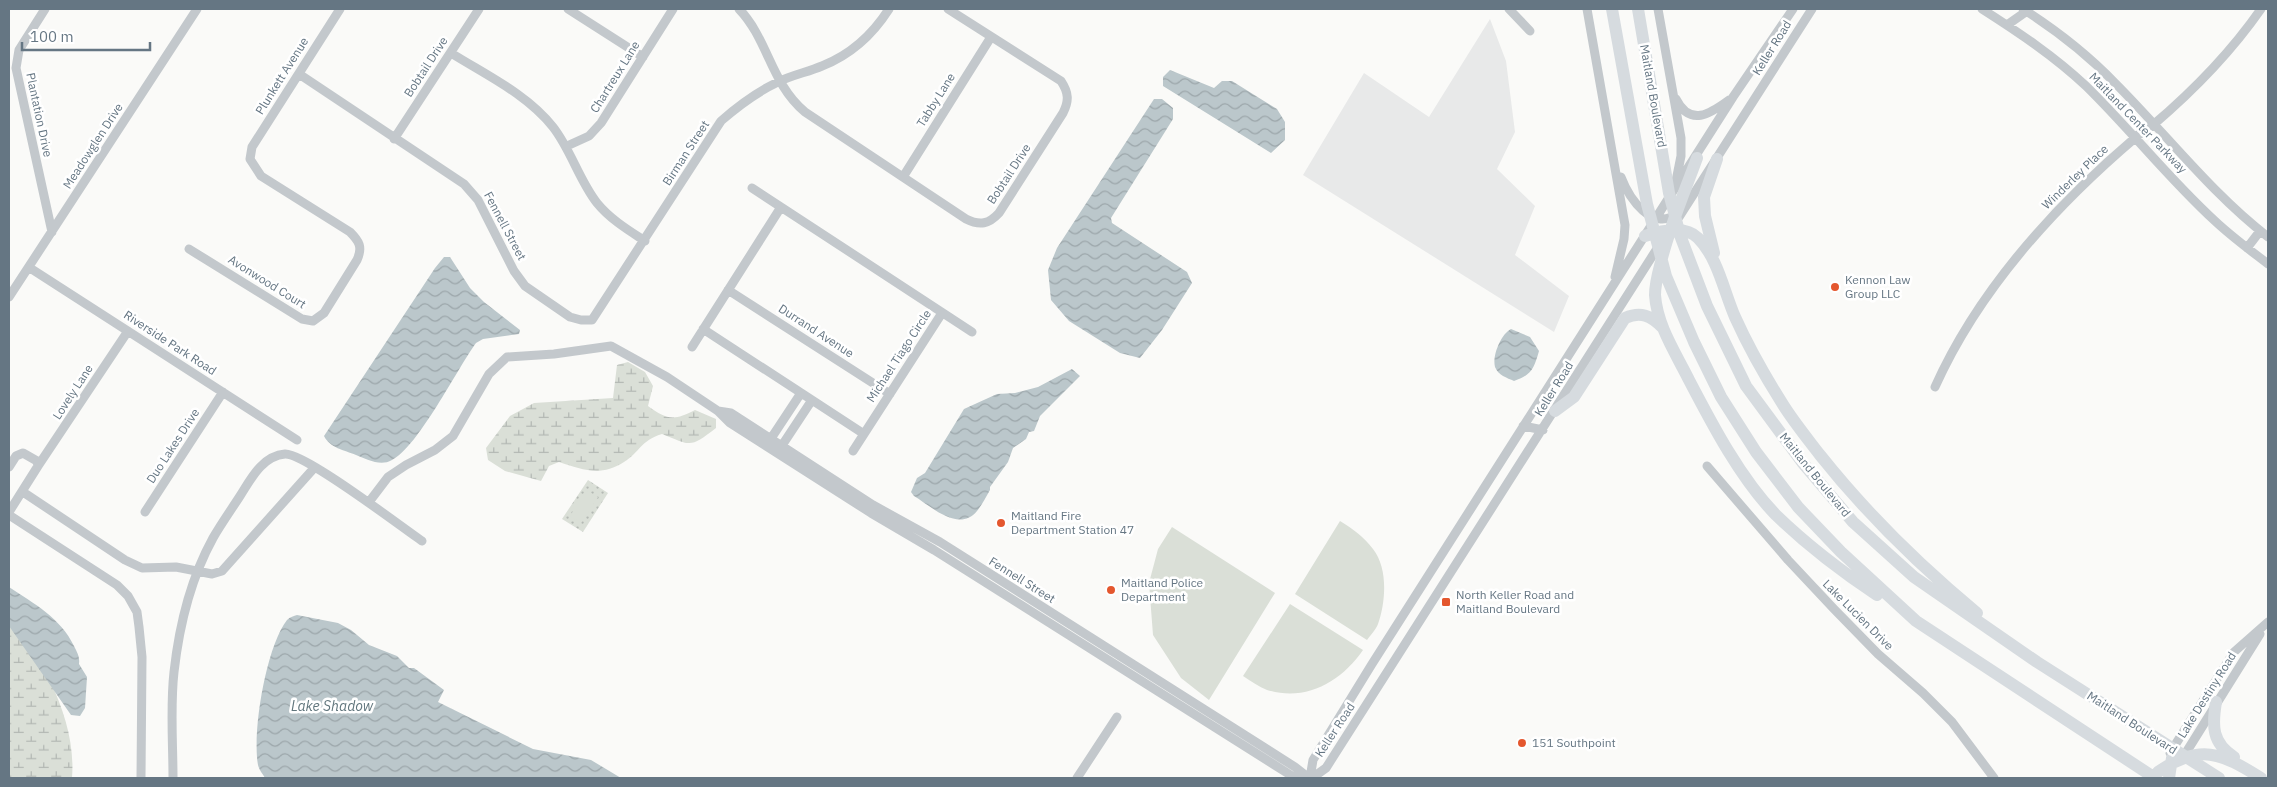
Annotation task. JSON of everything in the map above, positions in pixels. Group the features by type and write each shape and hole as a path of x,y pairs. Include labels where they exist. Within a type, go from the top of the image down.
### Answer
{"highway":[{"name":"Maitland Boulevard","path":"1612,9 1633,132 1666,276 1694,342 1721,398 1756,452 1798,507 1847,558 1916,621 2140,769 2161,777"},
{"name":"Maitland Boulevard","path":"1638,9 1669,193 1680,235 1707,306 1746,386 1802,462 1853,522 1914,577 2037,662 2215,776"},
{"path":"1696,158 1670,224 1657,279 1655,294 1660,321 1664,330 1708,415 1737,464 1775,513 1807,544 1844,573 1916,621"},
{"path":"1717,159 1704,197 1704,216 1717,271"},
{"path":"1645,236 1670,224 1696,236 1704,244 1735,317 1782,404 1832,469 1868,511 1928,572 2037,662"},
{"path":"1555,411 1574,397 1625,318 1633,314 1649,316 1664,330"},
{"path":"2216,702 2213,729 2222,749 2268,778"},
{"path":"2161,777 2171,763 2174,746"},
{"path":"2171,763 2183,758 2207,755 2223,757 2261,778"}],"street":[{"name":"Plantation Drive","path":"45,9 19,50 16,68 52,232"},
{"name":"Meadowglen Drive","path":"9,297 30,268 197,9"},
{"name":"Plunkett Avenue","path":"250,159 252,147 340,9"},
{"name":"Bobtail Drive","path":"394,139 479,9"},
{"path":"568,9 643,57"},
{"name":"Chartreux Lane","path":"567,146 589,136 601,123 673,9"},
{"name":"Bobtail Drive","path":"739,9 762,45 779,82 792,101 805,112 977,224 991,222 999,213 1058,122 1068,104 1067,91 1061,81 948,9"},
{"name":"Birman Street","path":"592,320 721,121 738,106 779,82 824,65 848,52 867,37 881,22 889,9"},
{"path":"1509,9 1530,30"},
{"path":"1587,9 1624,224 1624,239 1614,283"},
{"path":"1658,9 1681,138 1681,156 1673,193 1670,224"},
{"name":"Keller Road","path":"1310,778 1314,760 1435,564 1733,98 1793,9"},
{"name":"Keller Road","path":"1310,778 1326,768 1660,245 1670,224 1686,206 1812,9"},
{"name":"Maitland Center Parkway","path":"1982,9 2019,33 2070,72 2205,211 2268,264"},
{"name":"Winderley Place","path":"1935,387 1944,366 1971,323 2004,273 2032,237 2135,137 2154,124 2220,61 2245,32 2261,9"},
{"path":"2007,25 2025,10"},
{"path":"2019,33 2025,10"},
{"name":"Maitland Center Parkway","path":"2025,10 2074,46 2102,70 2214,188 2268,237"},
{"name":"Tabby Lane","path":"903,177 991,36"},
{"path":"451,53 514,92 536,109 567,146 598,203 615,221 644,241"},
{"name":"Fennell Street","path":"298,74 464,184 478,200 514,271 525,286 570,317 592,320"},
{"path":"1673,95 1683,109 1699,116 1711,113 1733,98"},
{"path":"1612,151 1626,191 1632,201 1653,218 1670,224"},
{"name":"Avonwood Court","path":"189,249 302,319 313,321 324,313 361,252 359,242 350,232 261,176 250,159"},
{"name":"Michael Tiago Circle","path":"752,188 942,312 853,451"},
{"path":"1670,224 1686,206"},
{"path":"692,348 781,207"},
{"path":"2247,248 2260,231"},
{"name":"Riverside Park Road","path":"30,268 297,440"},
{"name":"Durrand Avenue","path":"728,290 890,394"},
{"path":"942,312 972,332"},
{"path":"703,329 864,434"},
{"name":"Lovely Lane","path":"9,514 38,466 128,331"},
{"name":"Fennell Street","path":"369,502 388,478 406,465 435,450 453,436 489,374 507,357 554,354 611,346 667,377 718,410 730,423 768,442 871,514 934,550 954,556"},
{"name":"Duo Lakes Drive","path":"144,512 223,392"},
{"path":"768,442 801,393"},
{"path":"779,450 812,400"},
{"path":"788,413 799,420"},
{"path":"1530,414 1543,430"},
{"path":"1523,426 1543,430"},
{"name":"Fennell Street","path":"779,450 940,542 954,556 1292,776 1305,778"},
{"path":"9,467 16,456 23,453 37,462 38,466"},
{"path":"173,778 174,673 185,612 198,571 213,538 258,469 272,457 287,454 315,467 369,502 422,541"},
{"name":"Lake Lucien Drive","path":"1707,466 1778,549 1834,609 1878,654 1923,692 1952,722 1994,778"},
{"path":"23,492 125,560 142,568 176,567 212,574 222,571 315,467"},
{"path":"9,514 117,585 128,596 137,612 142,657 141,778"},
{"path":"934,550 940,542"},
{"path":"1435,564 1450,574"},
{"name":"Lake Destiny Road","path":"2161,777 2183,758 2216,702 2267,624"},
{"name":"Lake Destiny Road","path":"2161,777 2174,746 2234,652 2267,624"},
{"name":"Fennell Street","path":"1070,630 1310,778"},
{"path":"1076,778 1117,717"}],"shaded area":[{"path":"1490,19 1506,61 1515,132 1497,169 1535,206 1515,255 1569,296 1554,332 1303,175 1364,73 1429,117"}],"green space":[{"path":"628,362 645,372 653,386 648,406 660,414 671,417 681,416 695,410 716,419 716,428 701,439 691,443 685,443 662,434 649,440 616,467 600,471 592,471 559,462 549,466 541,481 505,471 488,460 486,448 510,416 534,403 613,398 617,365"},
{"path":"588,480 608,493 583,532 562,519"},
{"path":"586,490 598,497 581,523 570,516"},
{"path":"1340,521 1366,541 1378,557 1381,566 1384,585 1383,605 1378,624 1367,640 1295,594"},
{"path":"1172,527 1275,593 1209,700 1181,678 1153,635 1149,583 1158,549"},
{"path":"1290,604 1363,650 1333,680 1309,691 1281,693 1258,686 1243,676"},
{"path":"9,605 43,667 62,709 72,754 72,778 9,778"}],"water":[{"path":"1170,70 1214,88 1222,81 1232,81 1277,109 1285,122 1285,140 1271,153 1163,86 1163,77"},
{"path":"1154,99 1162,99 1173,108 1173,119 1111,218 1112,223 1187,272 1192,283 1162,330 1140,358 1120,353 1069,321 1051,300 1048,270 1057,248"},
{"path":"444,257 450,257 470,288 484,302 520,330 519,334 483,339 476,343 425,424 402,452 392,460 383,463 374,462 334,446 324,436"},
{"path":"1511,329 1530,337 1539,351 1536,362 1529,373 1514,381 1498,372 1494,362 1501,340"},
{"path":"1072,369 1080,376 1040,416 1034,431 1029,432 1026,439 1013,448 1008,462 990,487 982,504 970,517 954,519 946,516 914,496 911,492 917,478 925,473 964,409 997,394 1015,393 1038,387"},
{"path":"9,587 37,605 54,619 62,627 74,646 79,657 79,664 87,677 85,708 80,716 71,715 9,626"},
{"name":"Lake Shadow","path":"297,615 338,623 351,630 369,645 397,656 409,668 414,668 444,690 438,702 533,749 591,760 621,778 265,778 259,767 257,750 262,690 279,633 287,620"}],"place":[{"name":"Kennon Law Group LLC","path":"1835,287"},
{"name":"Maitland Fire Department Station 47","path":"1001,523"},
{"name":"Maitland Police Department","path":"1111,590"},
{"name":"North Keller Road and Maitland Boulevard","path":"1446,602"},
{"name":"151 Southpoint","path":"1522,743"}]}
